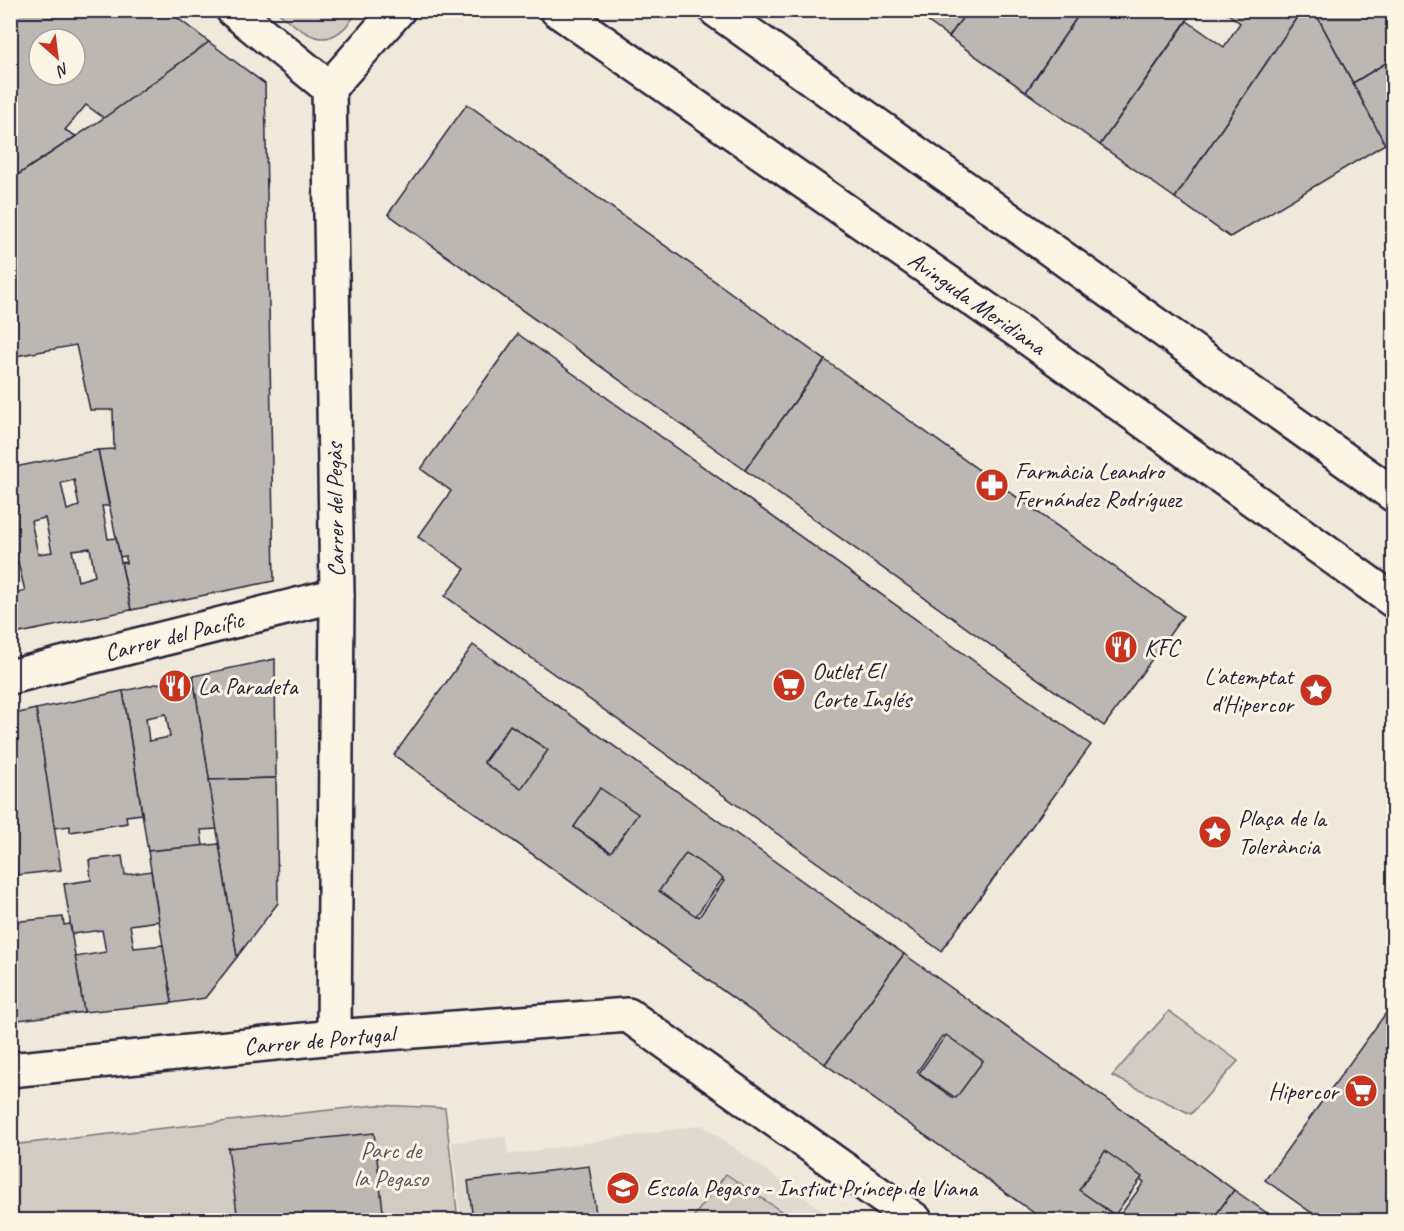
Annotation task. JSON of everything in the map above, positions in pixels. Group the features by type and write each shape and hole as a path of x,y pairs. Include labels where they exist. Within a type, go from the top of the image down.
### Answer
{"street":[{"path":"233,10 329,88 398,10"},
{"name":"Avinguda Meridiana","path":"556,10 1028,338 1394,601"},
{"path":"716,10 1394,495"},
{"name":"Carrer del Pegàs","path":"329,88 337,595 334,1037"},
{"name":"Carrer del Pacífic","path":"10,677 337,595"},
{"name":"Carrer de Portugal","path":"10,1070 334,1037 628,1015 915,1221"}],"shaded area":[{"name":"Escola Pegaso - Instiut Príncep de Viana","path":"702,1125 836,1220 461,1220 452,1142 506,1137 508,1155"}],"green space":[{"path":"276,11 358,11 338,34 328,38 318,38 299,28"},
{"path":"1169,1011 1238,1061 1191,1114 1112,1076"},
{"name":"Parc de la Pegaso","path":"376,1105 445,1108 458,1220 11,1220 10,1145"},
{"path":"726,1174 794,1220 691,1220"}],"building":[{"path":"10,10 167,10 209,42 104,118 86,105 65,130 76,136 10,180"},
{"path":"912,10 968,10 949,37"},
{"path":"968,10 1082,10 1026,92 949,37"},
{"path":"1082,10 1194,10 1100,145 1026,92"},
{"path":"1223,10 1302,10 1175,198 1100,145 1187,21 1224,47 1240,23"},
{"path":"1302,10 1314,10 1385,144 1230,237 1175,198"},
{"path":"1314,10 1394,10 1394,58 1353,83"},
{"path":"209,42 265,84 274,581 131,610 121,562 126,563 126,556 120,557 98,450 114,449 113,410 90,410 76,345 10,357 10,180 104,118"},
{"path":"1394,58 1394,139 1385,144 1353,83"},
{"path":"467,104 825,360 745,470 388,214"},
{"name":"Outlet El Corte Inglés","path":"518,334 1091,745 941,951 445,596 465,569 418,537 451,491 421,469"},
{"path":"825,360 1183,616 1104,726 745,470"},
{"path":"98,450 109,506 102,506 108,539 116,538 131,610 10,635 10,590 12,595 25,591 18,562 10,563 10,468","holes":["74,480 79,506 67,510 61,483","45,518 52,552 38,554 31,521","90,548 95,576 78,581 72,550"]},
{"path":"473,645 904,954 825,1064 394,755","holes":["508,728 545,752 520,788 484,761","600,791 634,816 609,852 574,827","689,855 724,881 699,917 663,891"]},
{"path":"275,659 276,778 209,780 193,676"},
{"path":"193,676 217,829 201,830 203,846 148,851 123,691","holes":["166,714 170,737 149,741 146,718"]},
{"path":"123,691 142,814 126,816 127,823 70,832 70,826 54,828 36,709"},
{"path":"36,709 61,870 17,875 10,842 10,715"},
{"path":"510,725 548,750 521,789 484,763"},
{"path":"276,778 278,903 237,957 209,780"},
{"path":"600,788 638,814 611,852 574,827"},
{"path":"219,844 237,957 205,998 172,1003 148,851"},
{"path":"686,853 723,878 696,916 659,891"},
{"path":"122,856 125,875 151,871 159,921 130,925 134,948 163,945 172,1003 84,1012 75,957 106,952 102,930 72,934 64,884 91,880 89,860"},
{"path":"63,917 64,925 70,924 84,1012 10,1021 10,922"},
{"path":"904,954 1234,1190 1212,1220 1044,1220 825,1064","holes":["942,1036 978,1063 953,1098 917,1072","1106,1155 1144,1182 1118,1218 1080,1190"]},
{"name":"Hipercor","path":"1394,1002 1394,1220 1322,1220 1265,1180"},
{"path":"946,1035 983,1061 956,1098 919,1073"},
{"path":"374,1133 384,1220 238,1220 228,1148"},
{"path":"1105,1151 1142,1177 1115,1215 1079,1190"},
{"path":"589,1166 597,1220 473,1220 468,1181"},
{"path":"1234,1190 1277,1220 1212,1220"},
{"path":"1189,1212 1202,1220 1182,1220"}],"place":[{"name":"Farmàcia Leandro Fernández Rodríguez","path":"992,485"},
{"name":"KFC","path":"1121,647"},
{"name":"Outlet El Corte Inglés","path":"789,685"},
{"name":"La Paradeta","path":"175,686"},
{"name":"L'atemptat d'Hipercor","path":"1316,690"},
{"name":"Plaça de la Tolerància","path":"1215,832"},
{"name":"Hipercor","path":"1361,1091"},
{"name":"Escola Pegaso - Instiut Príncep de Viana","path":"623,1188"}]}
